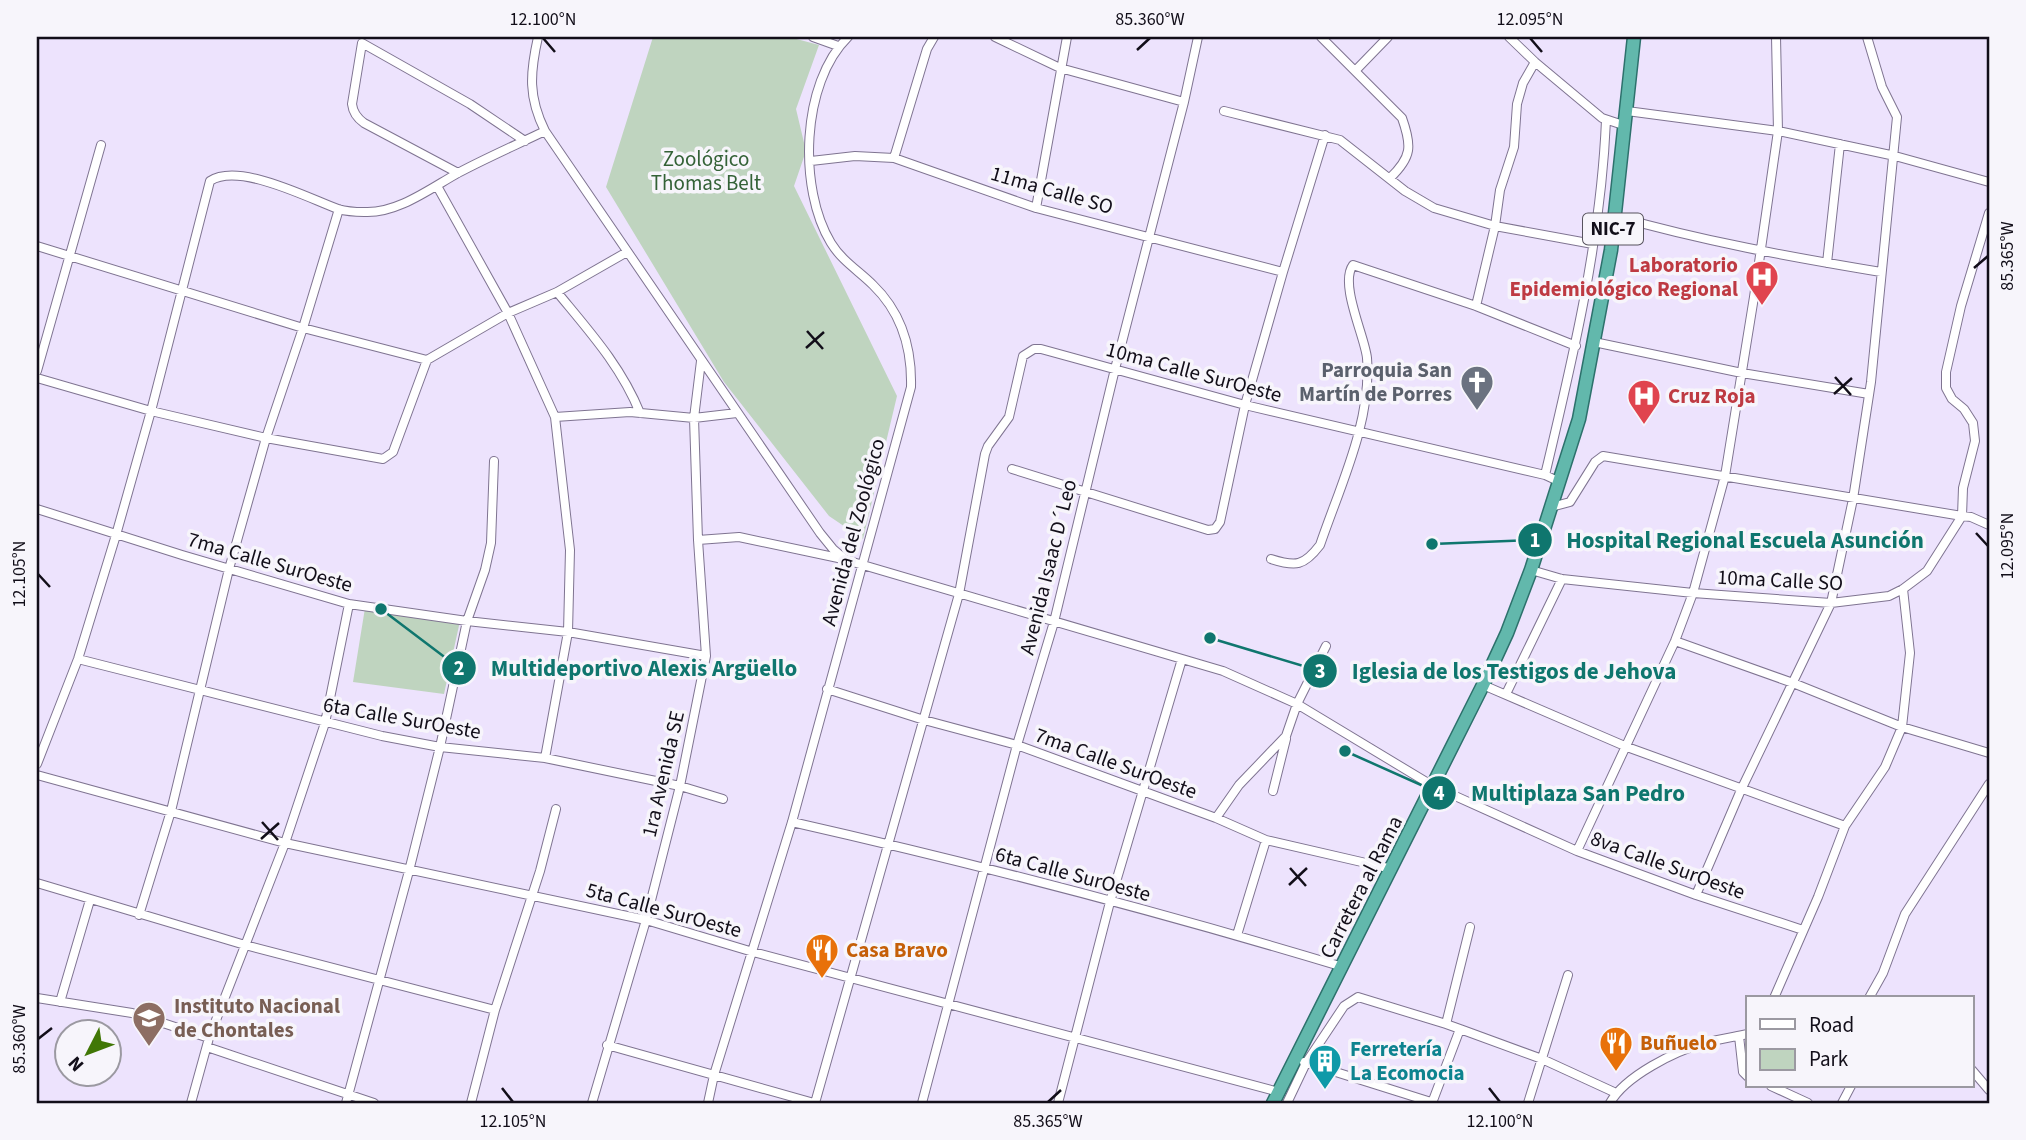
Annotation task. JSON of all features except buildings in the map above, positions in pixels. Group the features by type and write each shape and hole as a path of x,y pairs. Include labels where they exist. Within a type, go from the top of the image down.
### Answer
{"highway":[{"name":"Carretera al Rama","path":"1276,1097 1301,1061 1343,967 1483,685 1507,633 1531,570 1579,419 1594,342 1615,216 1634,37"}],"street":[{"path":"538,37 532,65 531,92 534,107 545,131 820,533 846,560"},
{"path":"813,37 838,46"},
{"name":"Avenida del Zoológico","path":"708,1103 714,1075 792,822 911,387 911,354 890,305 875,286 843,258 824,230 813,193 808,136 811,117 827,64 838,46 848,37"},
{"path":"894,158 927,49 934,37"},
{"path":"995,37 1060,68 1184,102"},
{"path":"1036,208 1067,37"},
{"name":"Avenida Isaac D´Leo","path":"922,1103 1017,745 1054,622 1198,37"},
{"path":"1321,37 1402,118 1409,136 1404,164 1390,178"},
{"path":"1356,70 1388,37"},
{"path":"1509,37 1602,118 1626,126"},
{"path":"1577,851 1675,641 1693,593 1725,476 1777,131 1776,37"},
{"path":"1696,895 1741,790 1831,603 1853,499 1869,394 1897,117 1882,87 1867,37"},
{"path":"458,173 357,118 352,111 352,104 362,43 470,104 525,141"},
{"path":"1476,306 1495,226 1500,190 1514,147 1517,104 1523,83 1535,62"},
{"path":"1224,111 1325,135 1348,145 1418,200 1434,208 1495,226 1592,244"},
{"path":"1627,111 1777,131 1895,156 1989,182"},
{"path":"1545,475 1576,346 1604,169 1606,120"},
{"path":"37,764 78,659 116,535 183,291 210,181 223,175 273,183 339,209 367,213 393,207 545,131"},
{"path":"1012,470 1208,530 1214,529 1220,522 1245,405 1325,135"},
{"path":"1827,263 1840,144"},
{"path":"37,371 102,145"},
{"name":"11ma Calle SO","path":"811,161 855,156 894,158 1036,208 1283,272"},
{"path":"437,186 508,313 555,417 570,550 568,632 545,758"},
{"path":"139,915 172,811 229,569 265,438 303,328 339,209"},
{"path":"1962,516 1963,488 1975,441 1973,423 1946,388 1946,372 1961,306 1989,213"},
{"path":"1615,216 1673,233 1760,252 1881,272"},
{"path":"37,246 303,328 427,360"},
{"path":"37,378 151,411 265,438 383,459 393,452 427,360 508,313 557,292 627,252"},
{"path":"1271,559 1291,565 1301,563 1320,545 1359,432 1368,369 1364,342 1354,314 1350,272 1352,267 1356,265 1476,306 1576,346"},
{"path":"557,292 613,361 629,385 640,413"},
{"path":"1594,342 1742,373 1869,394"},
{"name":"10ma Calle SurOeste","path":"959,594 985,454 992,439 1009,417 1023,356 1034,349 1245,405 1545,475 1560,482"},
{"name":"1ra Avenida SE","path":"592,1103 646,920 680,786 706,656 698,540 694,418 701,361"},
{"path":"555,417 640,413 694,418 737,413"},
{"path":"1551,507 1570,502 1595,462 1603,456 1972,517 1989,525"},
{"path":"347,1099 410,871 467,621 485,570 491,543 494,461"},
{"name":"7ma Calle SurOeste","path":"37,509 349,604 568,632 706,656"},
{"name":"10ma Calle SO","path":"1531,570 1562,579 1693,593 1831,603 1889,596 1927,571 1962,516"},
{"name":"8va Calle SurOeste","path":"698,540 739,537 863,564 1223,671 1297,704 1433,786 1577,851 1696,895 1803,930"},
{"path":"1506,694 1562,579"},
{"path":"1775,996 1845,826 1885,767 1902,727 1910,653 1903,589"},
{"path":"607,1045 815,1103 853,977 887,844 959,594"},
{"path":"191,1103 208,1042 285,843 325,723 349,604"},
{"path":"1675,641 1793,683 1902,727 1989,753"},
{"path":"1273,791 1297,704 1326,646"},
{"name":"6ta Calle SurOeste","path":"78,659 325,723 440,747 545,758 680,786 723,799"},
{"path":"1058,1103 1141,791 1182,659"},
{"path":"1483,685 1627,747 1845,826"},
{"name":"7ma Calle SurOeste","path":"827,689 924,720 1017,745 1216,818 1266,840 1392,869"},
{"path":"1216,818 1239,785 1286,736"},
{"name":"5ta Calle SurOeste","path":"37,775 285,843 646,920 753,952 1074,1037 1276,1097"},
{"path":"1870,996 1883,973 1905,914 1989,787"},
{"path":"471,1103 495,1010 547,846 556,809"},
{"name":"6ta Calle SurOeste","path":"792,822 1237,935 1343,967"},
{"path":"1237,935 1266,840"},
{"path":"37,883 245,945 495,1010"},
{"path":"60,1002 90,900"},
{"path":"1446,1024 1470,927"},
{"path":"1528,1103 1568,975"},
{"path":"1287,1103 1301,1061 1344,1006 1358,997 1446,1024 1542,1059 1615,1093"},
{"path":"37,998 132,1013 347,1099 374,1103"},
{"path":"1301,1061 1432,1102 1460,1029"},
{"path":"1610,1103 1615,1093 1654,1064 1703,1043 1743,1035 1743,1072 1746,1075"},
{"path":"1974,1072 1989,1090"},
{"path":"1774,1088 1808,1103"}],"green space":[{"name":"Zoológico Thomas Belt","path":"653,37 789,37 819,45 796,109 806,151 794,186 897,396 863,539 829,516 724,382 606,187"},
{"path":"365,608 460,621 444,694 353,682"}],"place":[{"name":"Laboratorio Epidemiológico Regional","path":"1762,307"},
{"name":"Parroquia San Martín de Porres","path":"1477,412"},
{"name":"Cruz Roja","path":"1644,426"},
{"name":"Hospital Regional Escuela Asunción","path":"1432,544"},
{"name":"Multideportivo Alexis Argüello","path":"381,609"},
{"name":"Iglesia de los Testigos de Jehova","path":"1210,638"},
{"name":"Multiplaza San Pedro","path":"1345,751"},
{"name":"Casa Bravo","path":"822,980"},
{"name":"Instituto Nacional de Chontales","path":"149,1048"},
{"name":"Buñuelo","path":"1616,1073"},
{"name":"Ferretería La Ecomocia","path":"1325,1091"}]}
